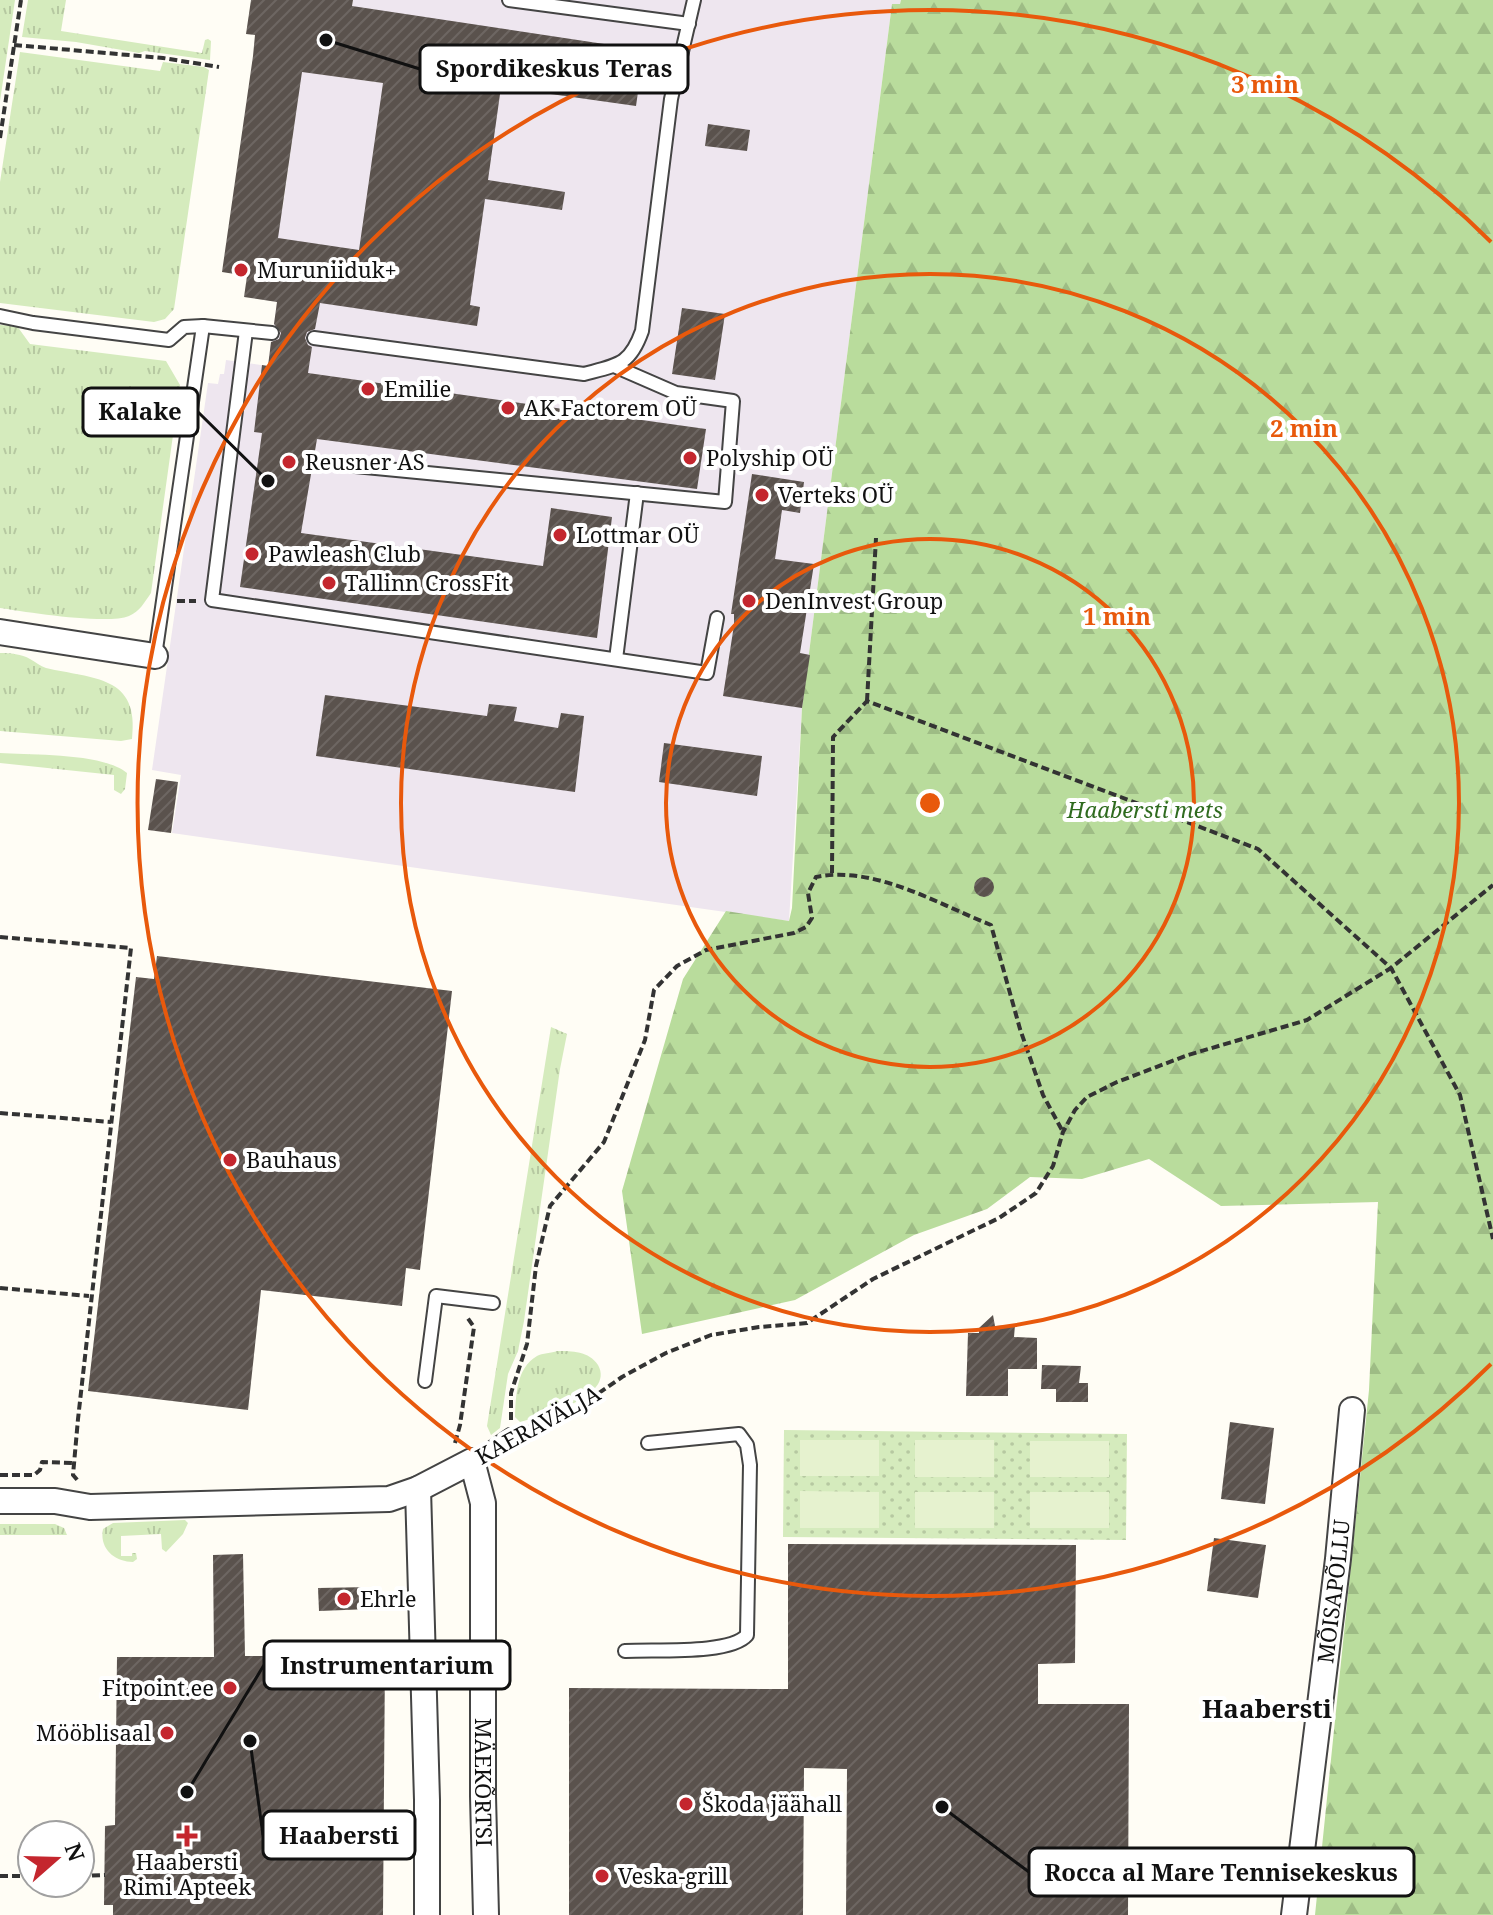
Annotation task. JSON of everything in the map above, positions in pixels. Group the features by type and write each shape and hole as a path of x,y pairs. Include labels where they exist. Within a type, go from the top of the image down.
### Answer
{"street":[{"path":"0,632 155,656"},
{"name":"MÕISAPÕLLU","path":"1294,1915 1338,1559 1352,1410"},
{"name":"KAERAVÄLJA","path":"0,1501 55,1501 90,1507 389,1499 418,1489 463,1454"},
{"name":"MÄEKÕRTSI","path":"463,1454 483,1503 486,1915"},
{"path":"418,1489 427,1800 427,1915"}],"lane":[{"path":"509,0 689,24"},
{"path":"314,338 584,374 614,366 634,353 642,331 671,99 694,0"},
{"path":"0,316 169,340 184,327 272,333"},
{"path":"155,656 203,326"},
{"path":"246,331 212,600 707,673 717,618"},
{"path":"355,466 725,502 733,401 676,393 614,366"},
{"path":"616,659 637,493"},
{"path":"425,1381 436,1296 493,1303"},
{"path":"625,1651 725,1646 741,1641 747,1635 750,1465 747,1445 739,1434 648,1443"},
{"name":"KAERAVÄLJA","path":"463,1454 510,1435"}],"path":[{"path":"0,138 21,0"},
{"path":"14,45 163,58 219,67"},
{"path":"832,874 833,737 867,701 876,538"},
{"path":"163,602 212,600"},
{"path":"867,701 1258,849 1391,968 1460,1095 1493,1239"},
{"path":"510,1435 511,1393 527,1344 536,1266 550,1206 604,1142 645,1040 654,990 677,966 706,950 794,933 806,927 812,918 808,893 816,877 832,874 876,879 991,925 1024,1043 1043,1095 1063,1132"},
{"path":"1063,1132 1075,1110 1087,1097 1117,1082 1188,1055 1307,1020 1391,968 1493,885"},
{"path":"0,937 131,948 90,1296 74,1463 73,1475 84,1487"},
{"path":"0,1113 111,1122"},
{"name":"KAERAVÄLJA","path":"510,1435 586,1402 622,1377 666,1353 711,1335 807,1323 873,1279 999,1218 1036,1193 1053,1166 1063,1132"},
{"path":"0,1288 90,1296"},
{"path":"463,1454 460,1425 474,1327 467,1317"},
{"path":"0,1475 34,1475 40,1470 42,1462 74,1463"},
{"path":"96,1875 105,1875"}],"shaded area":[{"path":"353,0 901,0 900,4 892,4 802,708 789,921 172,833 181,775 152,770 208,383 218,384 220,374 224,374 226,360 268,366 277,302 257,298 283,206 300,84 293,70 383,83 352,6"}],"green space":[{"path":"0,0 15,0 0,101"},
{"path":"28,0 66,0 61,31 202,53 208,39 211,41 210,60 22,37"},
{"name":"Haabersti mets","path":"901,0 1493,0 1493,1915 1315,1915 1369,1390 1378,1202 1221,1206 1149,1159 1082,1179 1030,1177 987,1209 914,1235 795,1300 642,1334 622,1191 683,979 726,911 789,921 792,908 802,708 892,4 900,4"},
{"path":"20,52 160,71 163,62 209,70 174,309 165,319 154,322 0,303 0,182"},
{"path":"0,325 17,326 30,344 166,361 180,385 151,593 129,616 85,618 0,608"},
{"path":"0,653 20,655 46,668 96,678 121,691 129,702 133,718 132,739 121,741 0,731"},
{"path":"0,753 85,758 116,766 127,773 125,789 121,794 114,790 114,775 0,763"},
{"path":"551,1027 567,1034 524,1321 518,1351 508,1374 500,1428 491,1435 487,1426"},
{"path":"557,1351 580,1353 594,1360 601,1376 596,1387 574,1403 520,1422 515,1417 521,1375 537,1356"},
{"path":"784,1430 1127,1434 1126,1540 783,1537"},
{"path":"800,1440 879,1440 879,1476 800,1476"},
{"path":"915,1440 994,1440 994,1477 915,1477"},
{"path":"1030,1441 1109,1441 1109,1477 1030,1477"},
{"path":"800,1491 879,1492 879,1528 800,1528"},
{"path":"915,1492 994,1492 994,1528 915,1528"},
{"path":"1030,1492 1109,1492 1109,1528 1030,1528"},
{"path":"185,1520 188,1523 183,1534 166,1552 162,1549 161,1534 121,1536 121,1556 136,1553 137,1559 133,1562 115,1557 103,1543 103,1529 113,1523"},
{"path":"0,1524 55,1524 64,1528 67,1535 0,1535"}],"building":[{"path":"251,0 353,0 352,6 644,50 636,106 501,87 488,180 565,192 562,210 485,199 470,305 480,307 477,326 320,303 315,329 307,332 305,338 312,347 308,373 706,429 697,489 317,439 301,533 543,566 551,508 612,517 597,638 240,587 262,433 254,432 262,365 268,366 271,342 279,339 281,333 274,324 277,302 244,297 247,276 222,272 253,56 255,35 246,34","holes":["302,72 383,83 359,250 278,238"]},
{"path":"708,124 750,130 747,151 705,146"},
{"path":"682,308 725,314 715,380 672,374"},
{"path":"752,474 804,482 800,513 782,510 775,559 814,564 800,653 810,655 802,708 723,696 734,625 734,614 731,614"},
{"path":"325,695 487,716 489,704 517,707 514,721 558,728 561,713 584,716 575,792 316,756"},
{"path":"664,743 762,756 757,796 659,782"},
{"path":"156,779 178,782 171,833 148,830"},
{"path":"984,877 991,880 994,887 991,894 984,897 977,894 974,887 977,880"},
{"path":"157,956 452,991 420,1270 406,1268 402,1306 261,1290 248,1410 88,1391 136,977 154,979"},
{"path":"993,1315 995,1326 1015,1325 1014,1337 1037,1338 1037,1369 1008,1369 1008,1396 966,1396 968,1333 979,1333 979,1328"},
{"path":"1042,1365 1081,1366 1079,1383 1088,1383 1088,1402 1056,1402 1056,1389 1041,1389"},
{"path":"1230,1422 1274,1428 1265,1504 1221,1499"},
{"path":"1214,1538 1266,1545 1258,1598 1207,1591"},
{"path":"788,1544 1076,1545 1075,1663 1038,1664 1038,1704 1129,1704 1128,1915 846,1915 847,1769 804,1768 803,1915 569,1915 569,1688 788,1689"},
{"path":"243,1554 245,1656 385,1656 383,1915 113,1915 113,1905 104,1905 105,1826 115,1825 117,1657 214,1657 213,1555"},
{"name":"Ehrle","path":"370,1587 370,1609 319,1611 318,1588"}],"place":[{"name":"Spordikeskus Teras","path":"326,40"},
{"name":"Muruniiduk+","path":"241,270"},
{"name":"Emilie","path":"368,389"},
{"name":"AK Factorem OÜ","path":"508,408"},
{"name":"Polyship OÜ","path":"690,458"},
{"name":"Reusner AS","path":"289,462"},
{"name":"Kalake","path":"268,481"},
{"name":"Verteks OÜ","path":"762,495"},
{"name":"Lottmar OÜ","path":"560,535"},
{"name":"Pawleash Club","path":"252,554"},
{"name":"Tallinn CrossFit","path":"329,583"},
{"name":"DenInvest Group","path":"749,601"},
{"name":"Bauhaus","path":"230,1160"},
{"name":"Ehrle","path":"344,1599"},
{"name":"Fitpoint.ee","path":"230,1688"},
{"name":"Mööblisaal","path":"167,1733"},
{"name":"Haabersti","path":"250,1741"},
{"name":"Instrumentarium","path":"187,1792"},
{"name":"Škoda jäähall","path":"686,1804"},
{"name":"Rocca al Mare Tennisekeskus","path":"942,1807"},
{"name":"Haabersti Rimi Apteek","path":"187,1836"},
{"name":"Veska-grill","path":"602,1876"}],"district":[{"name":"Haabersti","path":"1267,1709"}]}
